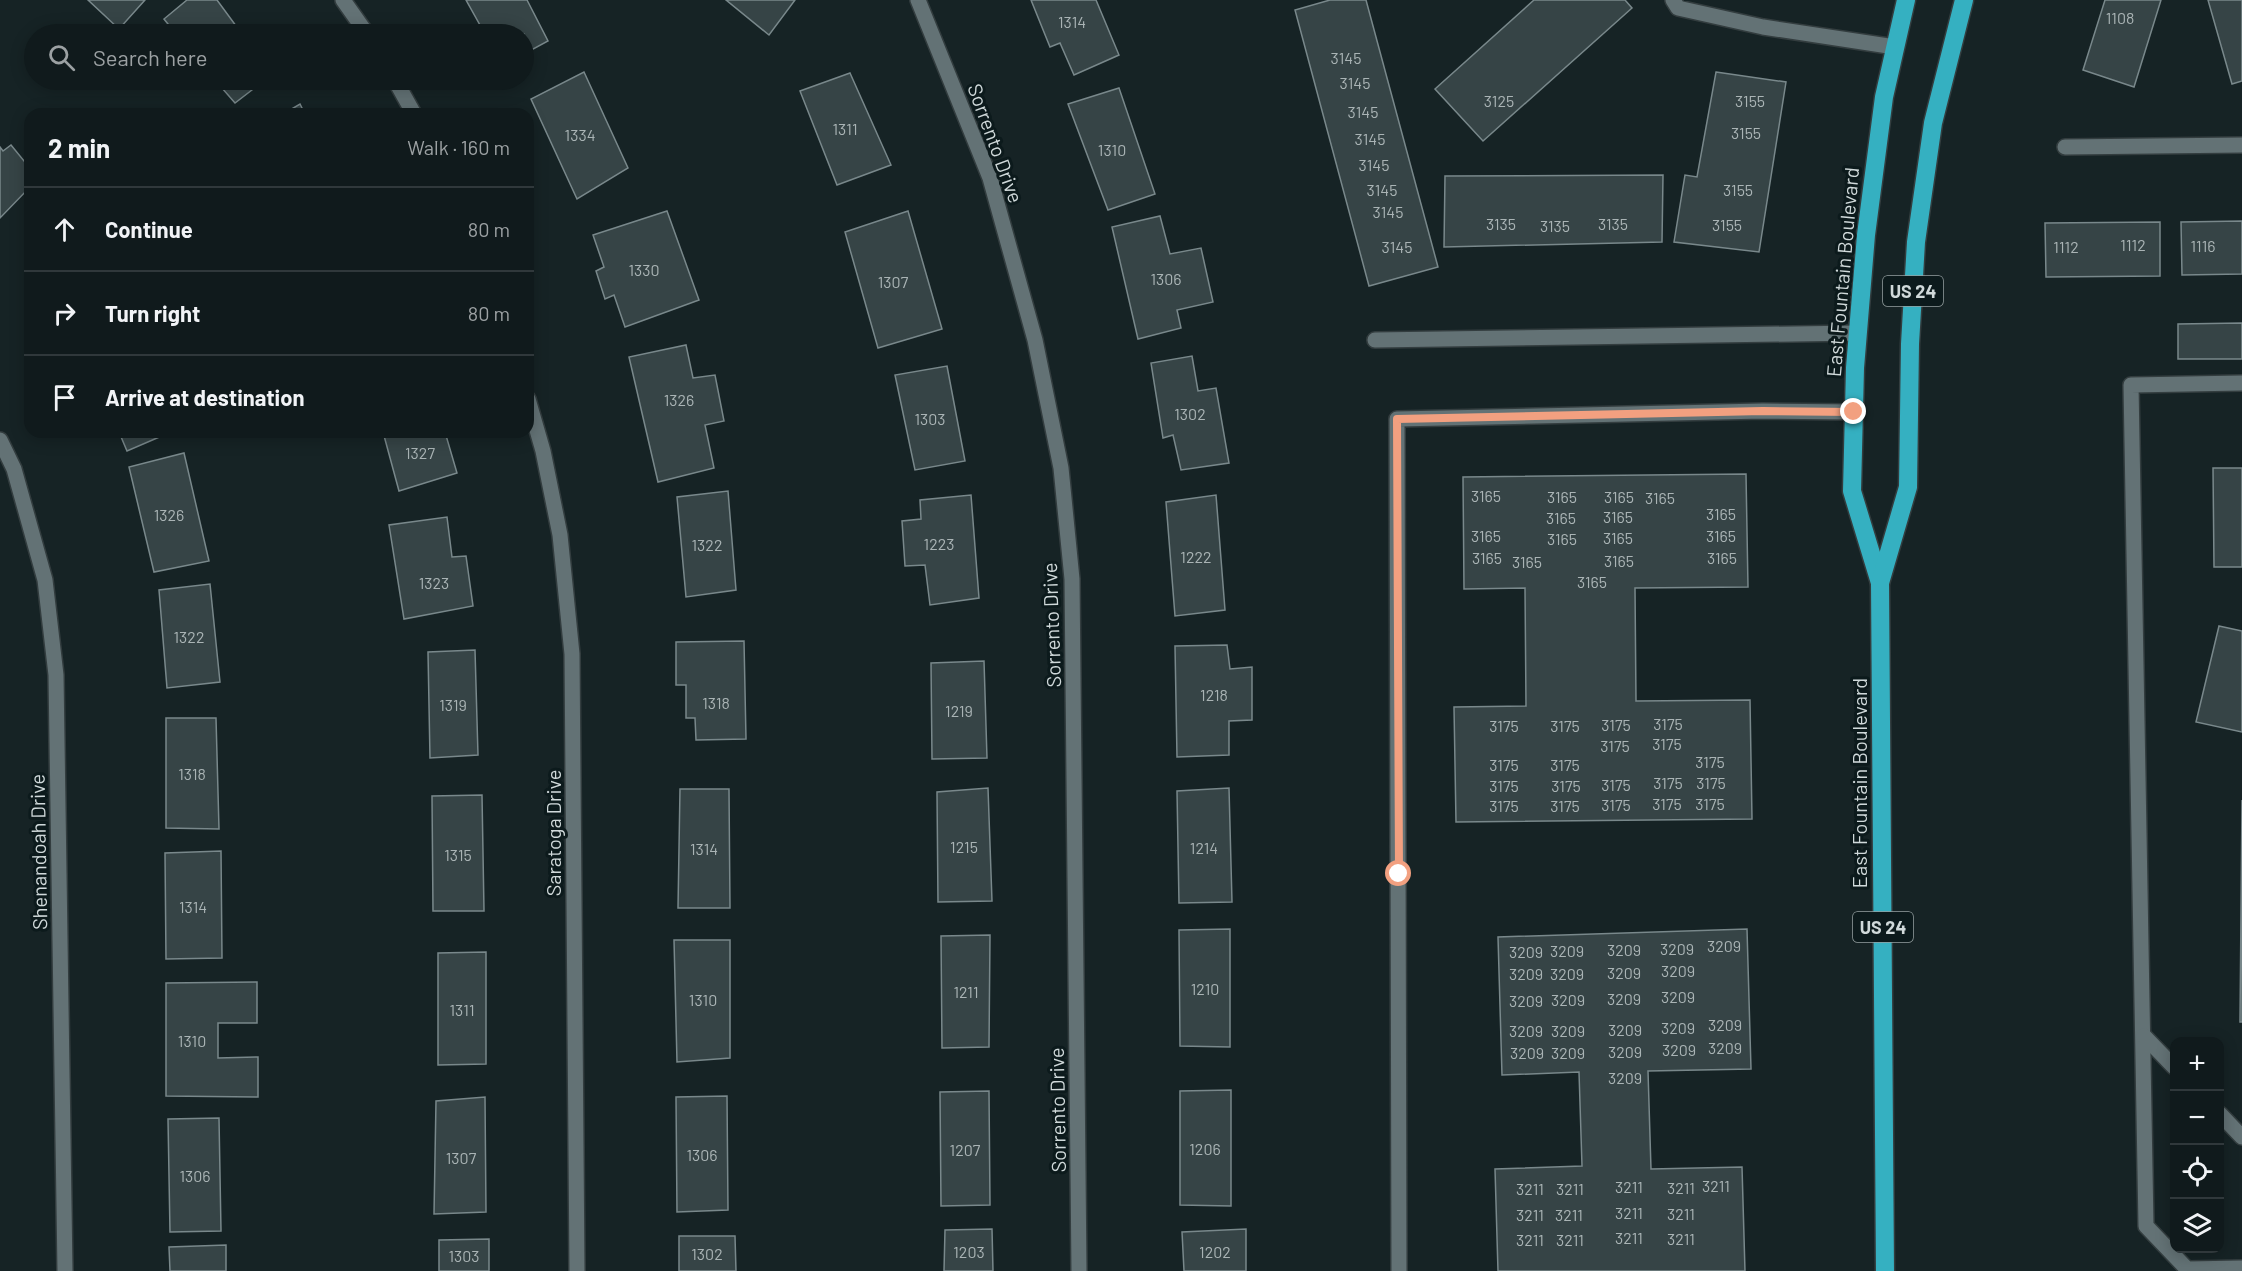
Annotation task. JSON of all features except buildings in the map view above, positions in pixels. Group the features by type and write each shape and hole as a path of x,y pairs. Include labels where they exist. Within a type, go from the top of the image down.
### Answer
{"highway":[{"name":"East Fountain Boulevard","path":"1885,1271 1880,583 1852,491 1857,333 1866,236 1884,97 1906,0"},
{"name":"East Fountain Boulevard","path":"1880,583 1908,487 1910,344 1916,242 1933,123 1964,0"}],"street":[{"path":"343,0 360,24"},
{"name":"Sorrento Drive","path":"918,0 990,178 1035,340 1061,468 1072,579 1079,1271"},
{"path":"1673,0 1678,8 1762,27 1895,46"},
{"path":"401,90 411,108"},
{"path":"2065,147 2242,145"},
{"path":"1375,340 1857,333"},
{"path":"2242,383 2131,385 2146,1227 2187,1269 2242,1268"},
{"path":"1400,1271 1397,419 1763,411 1854,412"},
{"name":"Saratoga Drive","path":"534,420 560,535 572,654 577,1271"},
{"name":"Shenandoah Drive","path":"0,440 14,469 45,580 56,675 65,1271"},
{"path":"2144,1036 2170,1062"},
{"path":"2224,1118 2242,1137"}],"route":[{"path":"1399,874 1397,419 1763,411 1854,412"}]}
